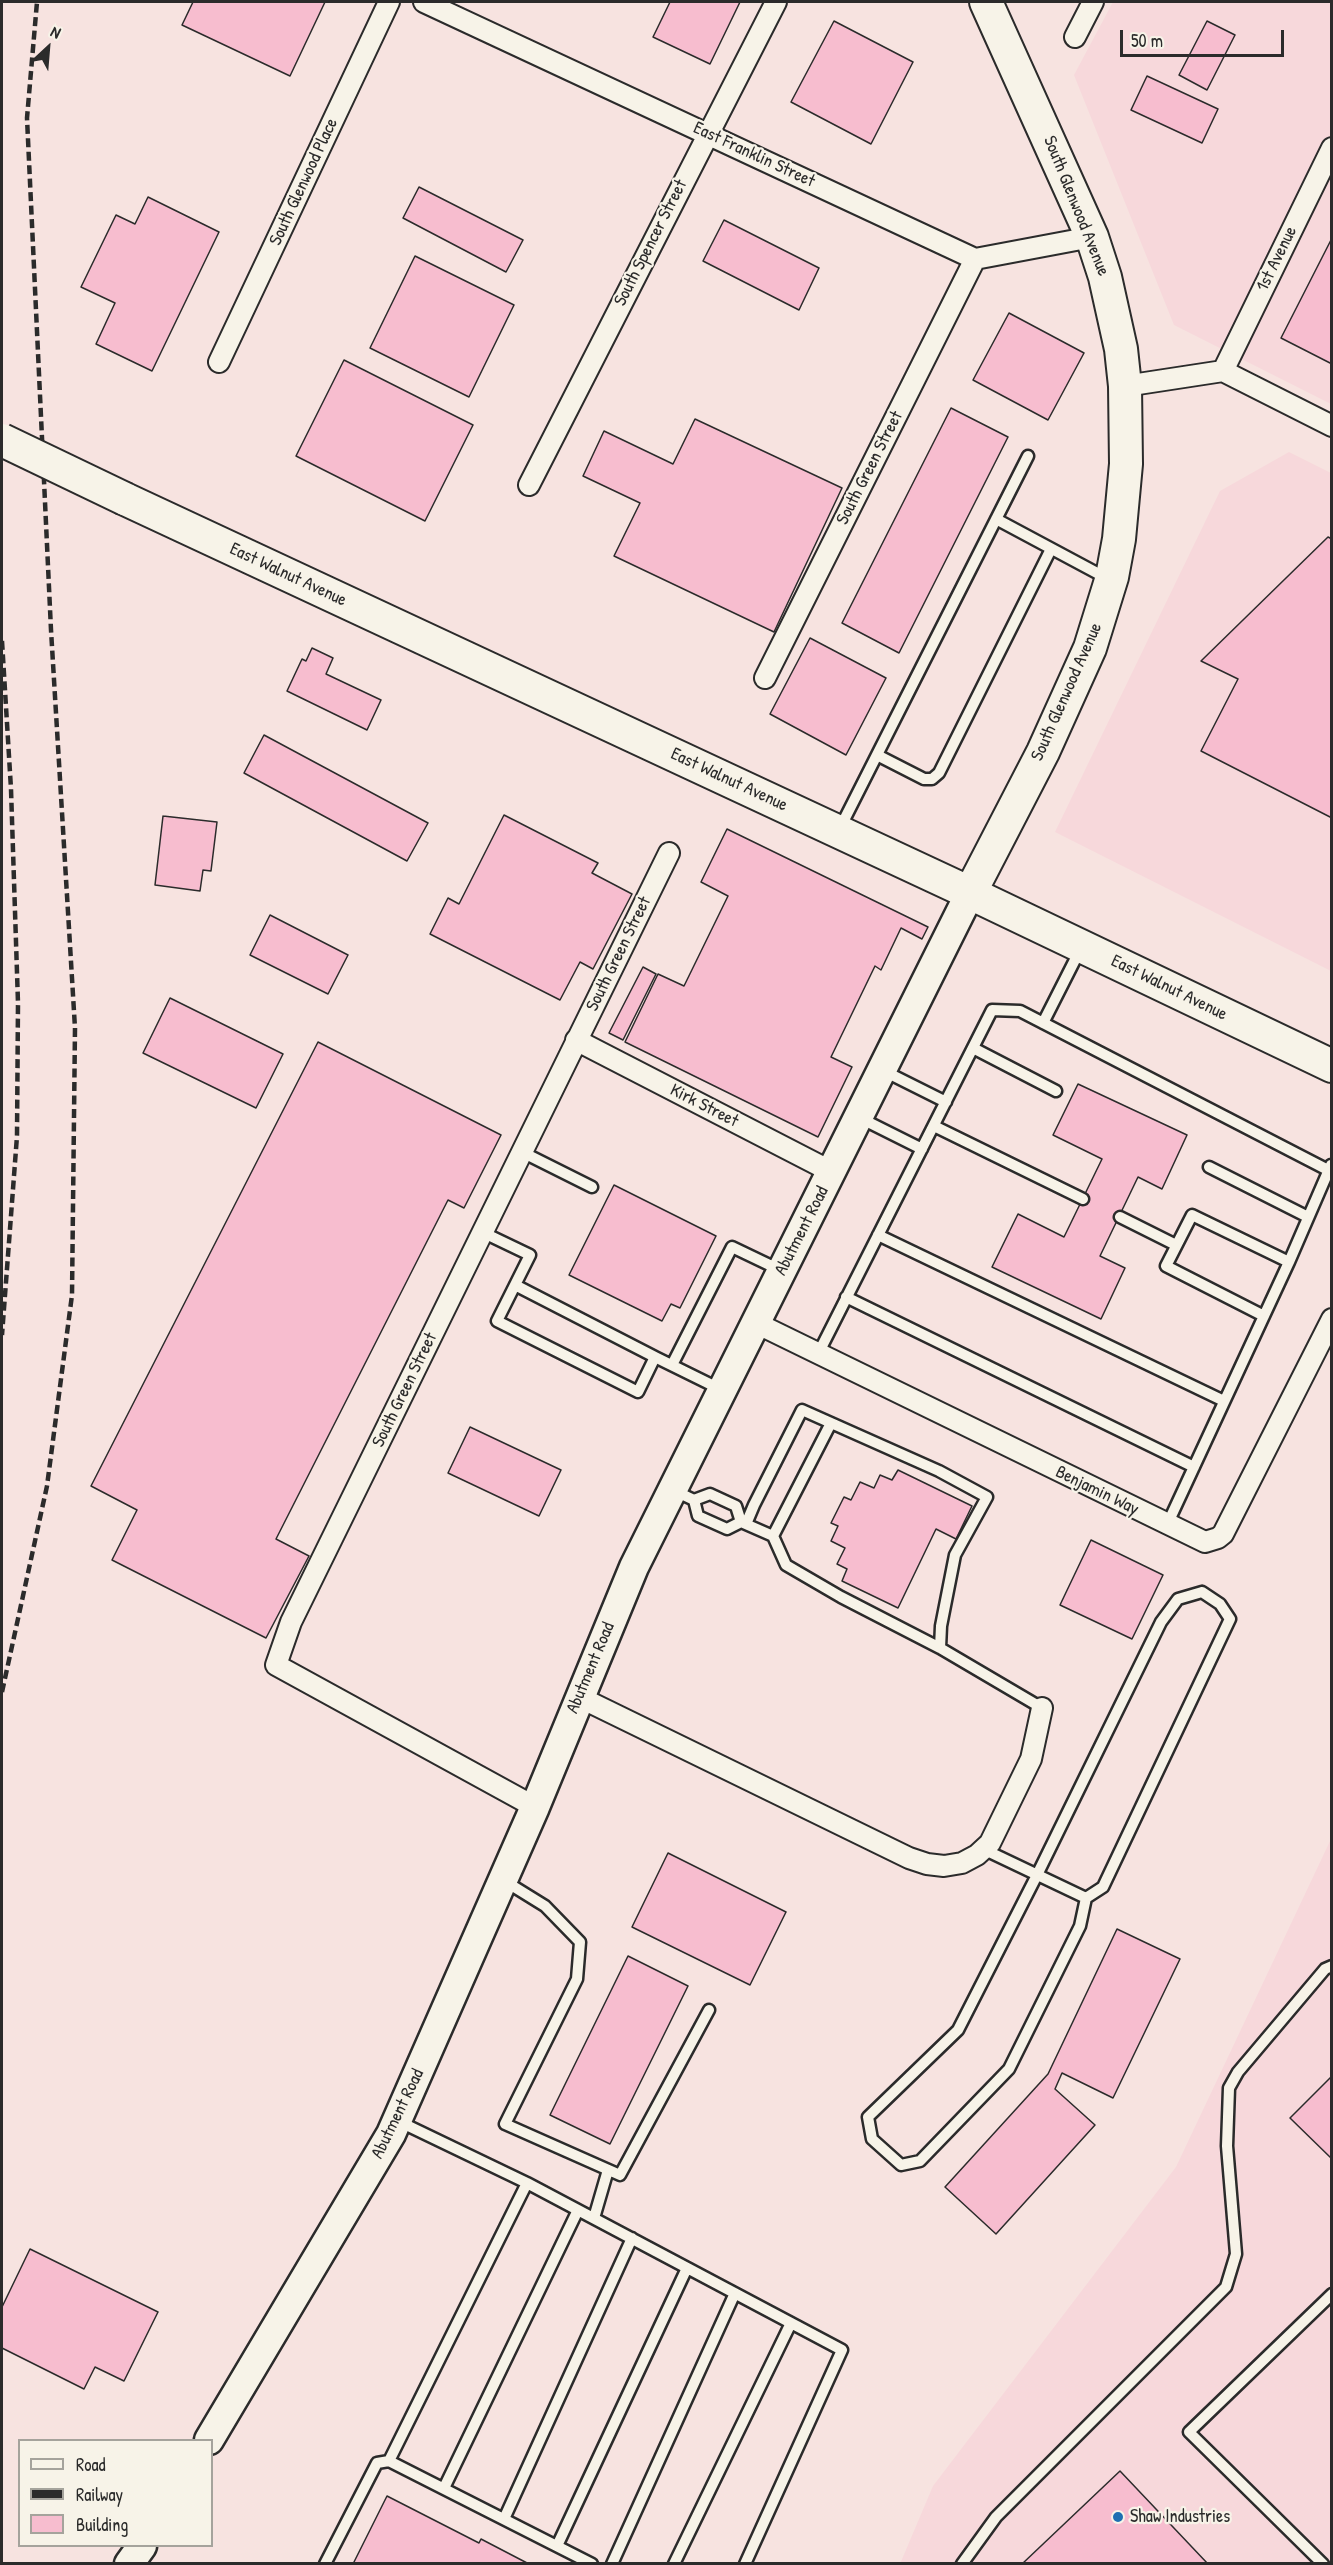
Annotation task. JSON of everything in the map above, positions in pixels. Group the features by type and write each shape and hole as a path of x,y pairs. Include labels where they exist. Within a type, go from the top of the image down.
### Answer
{"main road":[{"name":"South Glenwood Avenue","path":"970,893 1068,700 1090,648 1112,577 1124,502 1126,454 1125,386 1114,311 1092,237 986,2"},
{"name":"East Walnut Avenue","path":"2,440 970,893 1332,1066"},
{"name":"Abutment Road","path":"210,2439 397,2120 535,1807 634,1567 683,1495 722,1390 970,893"},
{"path":"129,2564 141,2547"}],"street":[{"name":"South Glenwood Place","path":"219,362 389,2"},
{"name":"East Franklin Street","path":"424,2 975,259"},
{"name":"South Spencer Street","path":"529,485 706,133 776,2"},
{"path":"1075,37 1093,2"},
{"name":"1st Avenue","path":"1223,371 1332,148"},
{"path":"975,259 1092,237"},
{"name":"South Green Street","path":"765,678 975,259"},
{"path":"1125,386 1223,371 1332,426"},
{"name":"South Green Street","path":"535,1807 276,1665 291,1622 520,1151 669,853"},
{"name":"Kirk Street","path":"576,1040 831,1172"},
{"name":"Benjamin Way","path":"756,1323 1205,1542 1218,1538 1222,1534 1332,1319"},
{"path":"579,1697 909,1858 944,1866 962,1863 977,1855 990,1843 1030,1760 1042,1708"}],"lane":[{"path":"838,831 1028,456"},
{"path":"996,519 1097,573 1112,577"},
{"path":"877,755 924,779 932,779 939,773 1051,549"},
{"path":"1043,1023 1082,946"},
{"path":"818,1354 993,1010 1020,1011 1330,1167 1289,1262 1167,1525"},
{"path":"973,1048 1056,1091"},
{"path":"882,1070 946,1102"},
{"path":"859,1117 922,1149"},
{"path":"934,1126 1083,1199"},
{"path":"520,1151 592,1187"},
{"path":"1209,1167 1308,1217"},
{"path":"1264,1316 1166,1266 1192,1215 1289,1262"},
{"path":"1120,1217 1176,1245"},
{"path":"482,1232 530,1255 497,1321 638,1392 655,1357"},
{"path":"878,1235 1224,1401"},
{"path":"672,1365 732,1247 782,1271"},
{"path":"515,1285 722,1390"},
{"path":"846,1297 1194,1467"},
{"path":"683,1495 699,1516 727,1529 743,1523 802,1410 939,1471 987,1497 955,1556 943,1617 940,1648"},
{"path":"773,1536 831,1423"},
{"path":"683,1495 710,1494 736,1506 743,1523 773,1536 786,1565 841,1597 940,1648 1042,1708"},
{"path":"1202,1592 1220,1604 1230,1619 1103,1887 1086,1898 1080,1926 1009,2069 920,2162 901,2165 872,2139 868,2117 958,2030 1161,1622 1178,1599 1202,1592"},
{"path":"983,1849 1086,1898"},
{"path":"503,1880 545,1906 579,1942 577,1979 505,2124 620,2175 709,2010"},
{"path":"962,2564 996,2517 1226,2287 1236,2254 1227,2146 1229,2088 1245,2064 1325,1970 1332,1966"},
{"path":"397,2120 527,2183 842,2350 745,2564"},
{"path":"594,2218 608,2170"},
{"path":"389,2460 527,2183"},
{"path":"444,2488 578,2210"},
{"path":"504,2519 632,2238"},
{"path":"557,2546 687,2268"},
{"path":"612,2564 735,2293"},
{"path":"1323,2564 1189,2432 1332,2294"},
{"path":"674,2564 791,2324"},
{"path":"325,2564 377,2463 389,2460 592,2564"}],"shaded area":[{"path":"1113,2 1331,2 1331,404 1174,325 1074,75"},
{"path":"1289,452 1331,473 1331,971 1055,832 1220,491"},
{"path":"1331,1839 1331,2563 900,2564 933,2486 1176,2167"}],"building":[{"path":"193,2 325,2 290,76 182,25"},
{"path":"670,2 740,2 710,64 653,37"},
{"path":"834,21 913,62 871,144 791,102"},
{"path":"1207,21 1235,35 1207,90 1179,75"},
{"path":"1147,76 1218,109 1202,143 1131,110"},
{"path":"419,187 523,240 506,272 403,218"},
{"path":"148,197 219,232 152,371 96,344 115,303 81,287 116,215 135,224"},
{"path":"724,220 819,268 799,310 703,261"},
{"path":"1332,238 1332,364 1281,338"},
{"path":"415,256 514,305 469,397 370,348"},
{"path":"1009,313 1084,353 1048,420 973,380"},
{"path":"344,360 473,425 425,521 296,456"},
{"path":"951,408 1008,437 899,653 842,623"},
{"path":"695,419 842,488 774,632 614,556 640,503 583,476 604,431 673,464"},
{"path":"1328,537 1332,539 1332,818 1201,751 1238,679 1201,661"},
{"path":"810,638 886,678 846,755 770,714"},
{"path":"312,648 333,658 326,674 381,700 367,730 287,691 302,659 306,661"},
{"path":"264,735 428,823 407,861 244,773"},
{"path":"504,815 598,863 592,873 632,894 593,969 580,962 560,1000 430,934 448,898 459,904"},
{"path":"163,816 217,822 211,871 203,870 200,891 155,885"},
{"path":"727,829 928,927 922,939 901,928 881,970 875,966 831,1057 852,1067 818,1137 625,1042 658,974 684,986 728,896 701,882"},
{"path":"270,915 348,955 328,994 250,955"},
{"path":"643,967 656,974 623,1040 609,1033"},
{"path":"170,998 283,1054 256,1108 143,1053"},
{"path":"318,1042 501,1135 464,1208 448,1200 276,1539 309,1556 266,1638 112,1560 137,1510 91,1486"},
{"path":"1078,1084 1187,1135 1162,1189 1138,1177 1100,1256 1125,1268 1101,1319 992,1267 1018,1214 1064,1237 1102,1159 1053,1135"},
{"path":"614,1185 716,1236 680,1308 671,1304 662,1321 569,1275"},
{"path":"470,1427 561,1470 539,1516 448,1473"},
{"path":"898,1470 972,1506 956,1539 936,1529 898,1608 842,1581 847,1569 837,1564 845,1548 831,1541 838,1526 831,1523 844,1497 851,1500 860,1482 874,1488 880,1475 892,1480"},
{"path":"1091,1540 1163,1575 1132,1639 1060,1605"},
{"path":"668,1853 786,1912 750,1985 632,1927"},
{"path":"1117,1929 1180,1959 1113,2098 1062,2073 1055,2089 1095,2125 996,2234 945,2187 1048,2074"},
{"path":"628,1956 688,1986 610,2144 550,2115"},
{"path":"1332,2076 1332,2159 1290,2118"},
{"path":"30,2249 158,2312 124,2381 95,2367 84,2389 2,2348 2,2307"},
{"name":"Shaw Industries","path":"1120,2471 1208,2564 1022,2564"},
{"path":"387,2496 479,2543 481,2539 529,2564 353,2564"}],"railway":[{"path":"2,1692 47,1486 72,1295 75,1028 51,630 27,118 37,2"},
{"path":"2,641 11,789 18,1003 17,1136 2,1335"}],"place":[{"name":"Shaw Industries","path":"1118,2517"}]}
